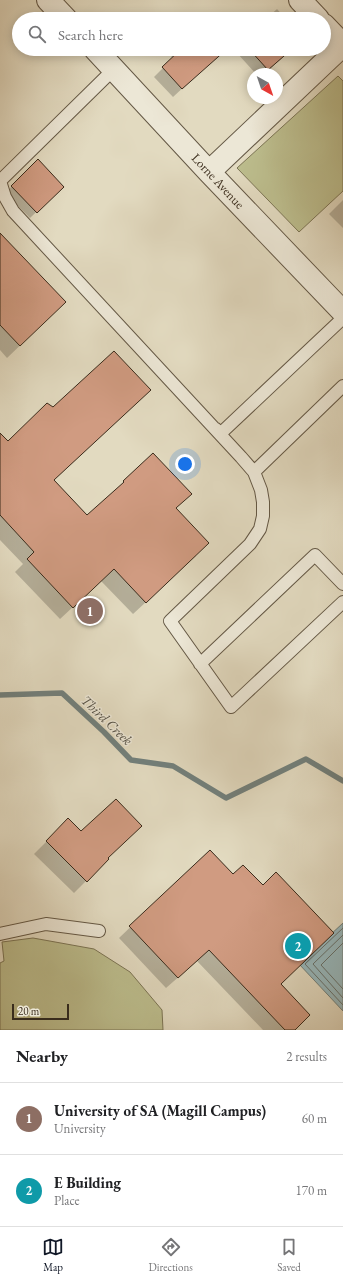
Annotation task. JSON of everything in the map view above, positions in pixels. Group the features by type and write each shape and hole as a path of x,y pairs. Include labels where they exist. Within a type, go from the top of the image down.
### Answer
{"street":[{"path":"48,0 59,12"},
{"path":"300,0 311,12"},
{"path":"208,172 343,45 331,32"},
{"name":"Lorne Avenue","path":"102,56 208,172 343,312"}],"lane":[{"path":"114,69 0,181 5,197 13,210 254,472 261,490 263,516 260,529 250,544 170,621 231,708 343,602"},
{"path":"0,198 15,221 220,434"},
{"path":"220,434 343,318"},
{"path":"254,472 343,386"},
{"path":"200,664 315,555 343,584"},
{"path":"0,934 46,924 99,931"}],"green space":[{"path":"338,76 343,81 343,191 299,232 237,168"},
{"path":"33,938 94,949 130,972 162,1010 163,1030 0,1030 0,963 4,961 2,942"}],"water":[{"path":"343,923 343,1011 299,964"}],"building":[{"path":"174,56 219,56 182,89 162,67"},
{"path":"255,56 284,56 270,68 266,68"},
{"path":"38,159 64,187 37,213 11,186"},
{"path":"0,233 66,302 20,346 0,325"},
{"path":"114,351 151,390 54,480 87,515 124,482 123,481 153,453 192,494 176,508 209,543 146,603 114,569 73,608 27,559 34,552 0,515 0,433 8,441 47,403 53,407"},
{"path":"116,799 142,826 108,858 109,859 87,882 46,841 68,818 81,831"},
{"path":"210,850 233,874 243,865 263,885 276,872 334,933 281,984 310,1015 295,1030 285,1030 209,950 178,978 129,926"}],"waterway":[{"name":"Third Creek","path":"0,695 62,693 104,732 131,760 173,766 226,798 306,759 343,781"}],"place":[{"name":"University of SA (Magill Campus)","path":"90,611"},
{"name":"E Building","path":"298,946"}]}
